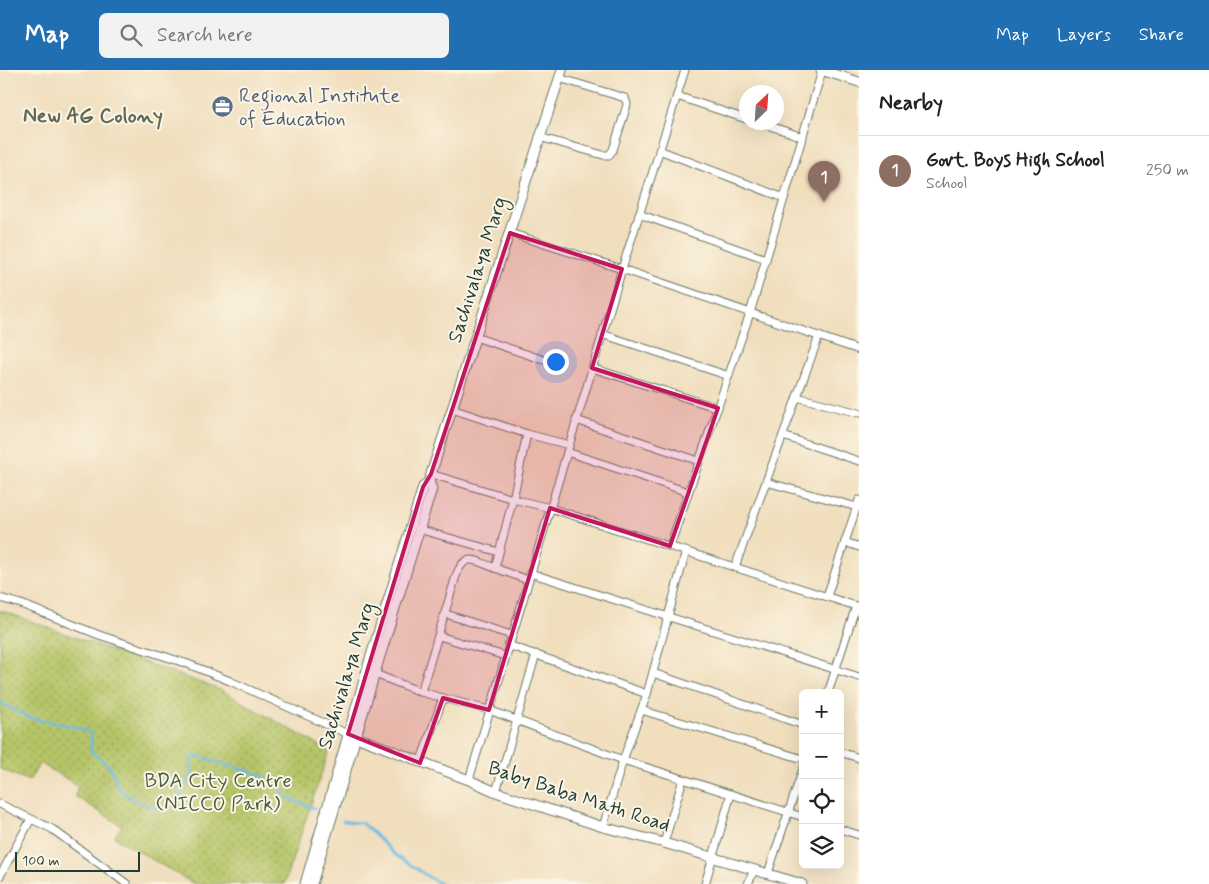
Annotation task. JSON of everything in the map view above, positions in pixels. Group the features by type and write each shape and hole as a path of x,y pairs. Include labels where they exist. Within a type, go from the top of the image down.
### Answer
{"main road":[{"path":"821,70 859,82"},
{"name":"Sachivalaya Marg","path":"312,884 423,487 430,478 561,74"},
{"name":"Sachivalaya Marg","path":"305,884 352,736 375,674 418,529 432,489 430,478"},
{"name":"Baby Baba Math Road","path":"352,736 496,792 603,827 802,884"}],"street":[{"path":"469,780 602,334 685,70"},
{"path":"670,546 750,313 821,70"},
{"path":"539,138 603,155 609,155 613,150 627,104 625,98 561,74"},
{"path":"677,96 739,117"},
{"path":"781,130 802,137"},
{"path":"659,150 784,198"},
{"path":"639,214 766,259"},
{"path":"510,233 859,350"},
{"path":"602,334 729,376"},
{"path":"735,567 819,336"},
{"path":"475,337 550,362"},
{"path":"592,368 718,408"},
{"path":"797,397 859,413"},
{"path":"452,409 688,492"},
{"path":"576,420 699,461"},
{"path":"495,568 513,500 527,434"},
{"path":"782,436 859,461"},
{"path":"430,478 550,508 858,606 829,689"},
{"path":"766,482 858,504 827,596"},
{"path":"418,529 499,552"},
{"path":"845,542 859,546"},
{"path":"603,827 623,760 647,694 686,552"},
{"path":"421,692 456,576 462,563 471,559 495,568 669,618 859,678"},
{"path":"0,598 21,604 99,635 188,664 289,706 352,736"},
{"path":"446,614 512,635"},
{"path":"439,636 505,656"},
{"path":"508,645 647,694"},
{"path":"496,792 536,654"},
{"path":"653,673 799,724"},
{"path":"375,674 421,692 489,710 623,760 799,816"},
{"path":"420,763 443,698"},
{"path":"641,710 799,758"},
{"path":"844,753 859,758"},
{"path":"664,843 683,779"},
{"path":"768,874 800,779"},
{"path":"705,884 731,794"},
{"path":"0,804 52,829 127,884"},
{"path":"0,876 31,819"},
{"path":"844,830 859,835"},
{"path":"748,884 754,870"}],"highlighted area":[{"path":"510,233 622,269 592,368 718,408 670,546 550,508 489,710 443,698 420,763 348,734 423,487 431,474"}],"green space":[{"name":"BDA City Centre (NICCO Park)","path":"0,610 221,690 329,751 284,884 194,884 114,837 122,826 75,796 78,786 40,763 29,781 0,769"}],"waterway":[{"path":"0,702 28,717 69,725 90,733 91,752 111,768 118,787 128,796 143,804 159,808 171,806 192,774 193,770 190,763 192,758 197,756 261,775 275,784 291,799 314,808"},
{"path":"343,821 361,823 395,855 435,881 443,884"}],"place":[{"name":"Regional Institute of Education","path":"223,107"},
{"name":"Govt. Boys High School","path":"824,202"}],"district":[{"name":"New AG Colony","path":"93,116"}]}
